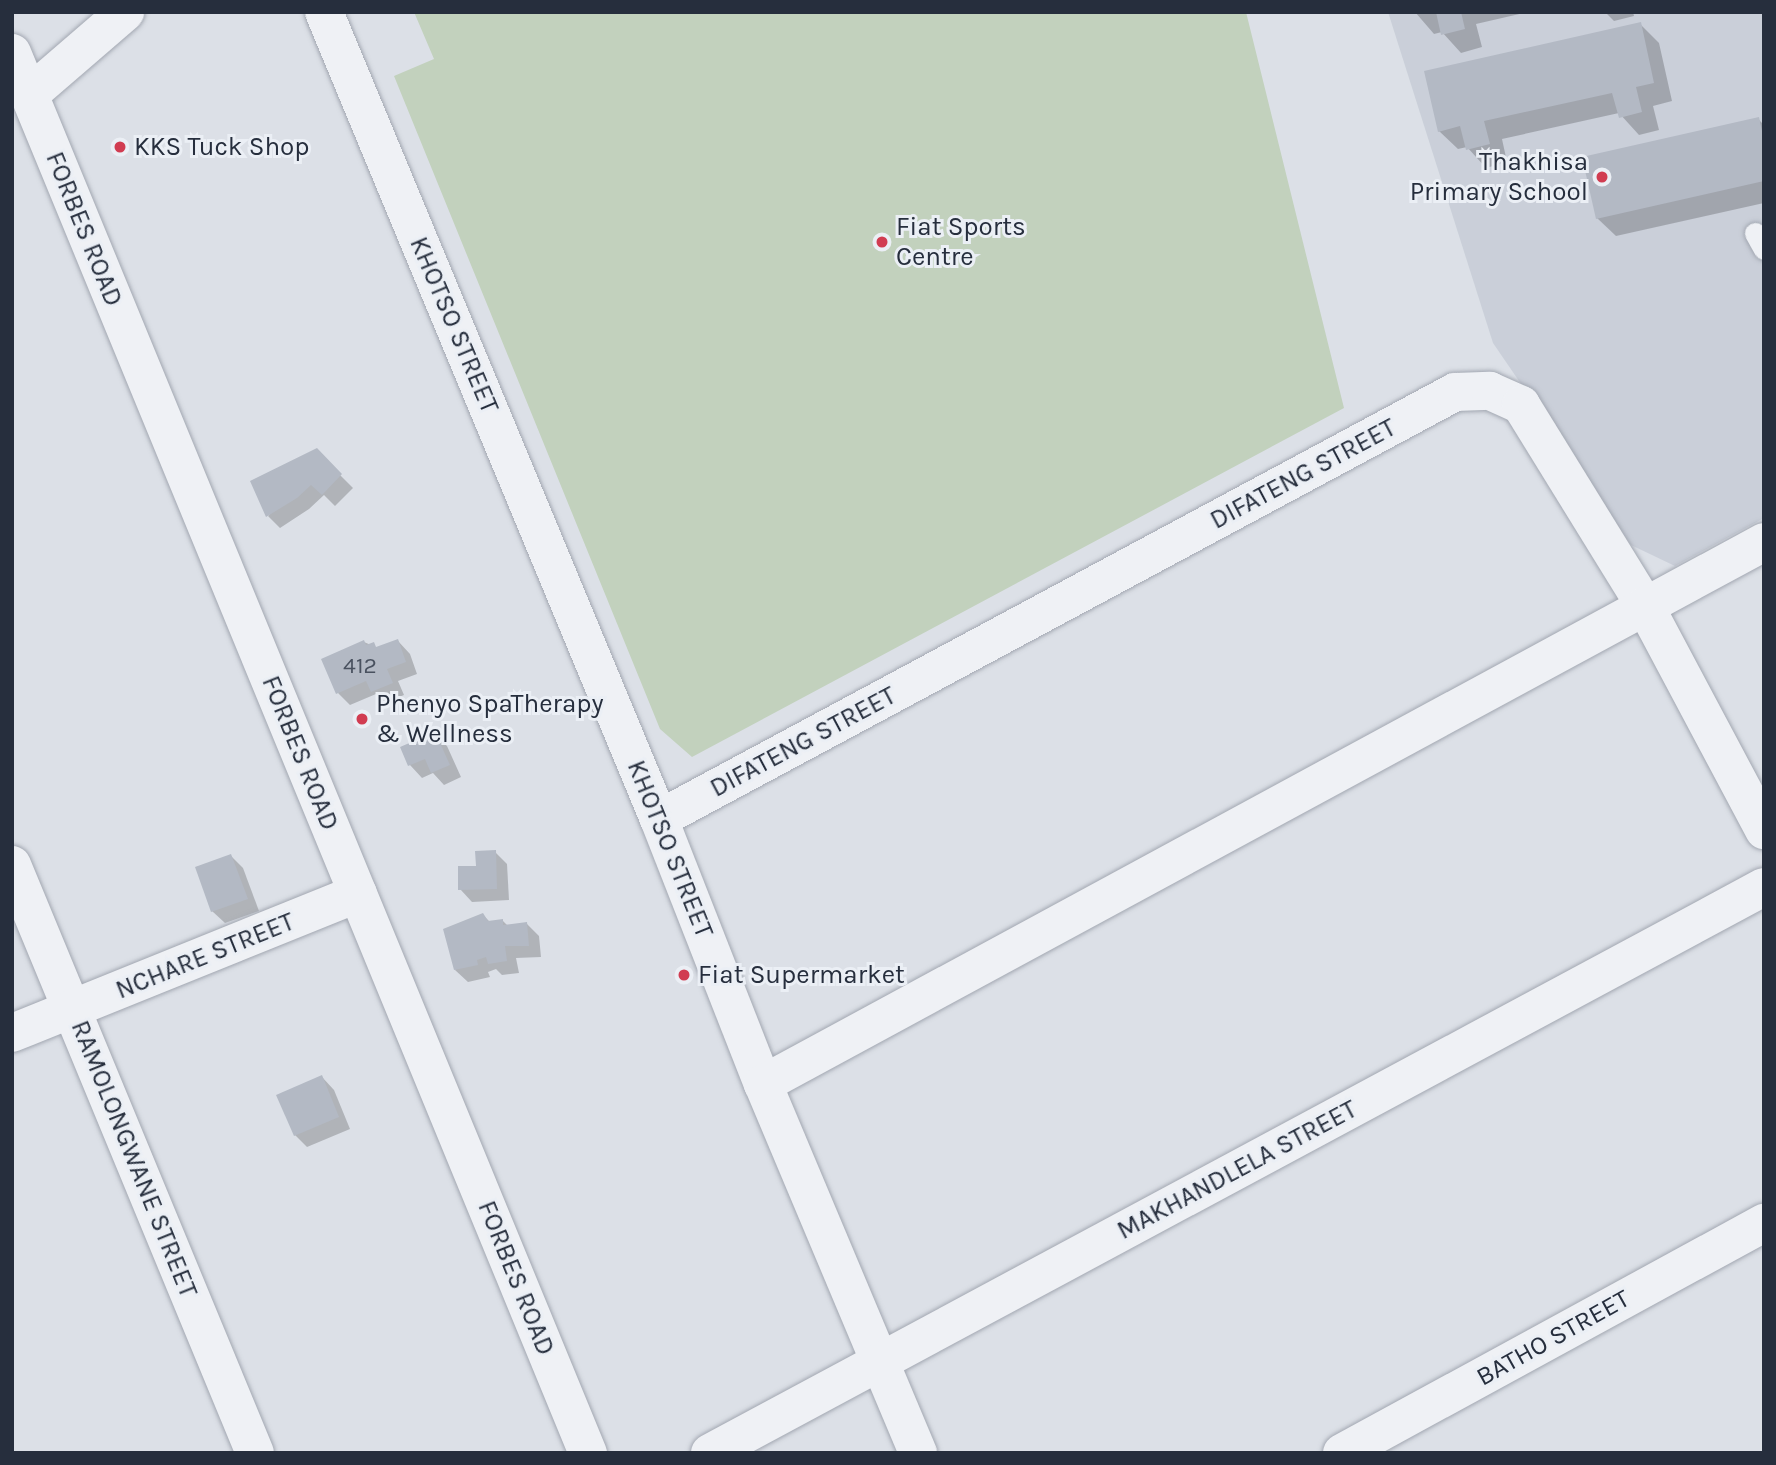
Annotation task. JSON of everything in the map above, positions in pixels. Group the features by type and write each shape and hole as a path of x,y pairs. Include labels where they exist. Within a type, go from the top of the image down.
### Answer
{"street":[{"path":"29,95 125,12"},
{"name":"KHOTSO STREET","path":"324,12 659,819 763,1084 918,1453"},
{"name":"FORBES ROAD","path":"12,53 588,1453"},
{"name":"DIFATENG STREET","path":"659,819 1455,392 1490,391 1521,405 1645,606 1764,830"},
{"path":"763,1084 1764,542"},
{"name":"RAMOLONGWANE STREET","path":"12,865 255,1453"},
{"name":"MAKHANDLELA STREET","path":"710,1453 1764,887"},
{"name":"NCHARE STREET","path":"12,1033 358,893"},
{"name":"BATHO STREET","path":"1342,1453 1764,1223"}],"shaded area":[{"name":"Thakhisa Primary School","path":"1388,12 1764,12 1764,518 1675,566 1631,545 1493,343"}],"green space":[{"name":"Fiat Sports Centre","path":"414,12 1246,12 1344,408 692,757 660,729 394,76 434,59"}],"building":[{"path":"1436,12 1461,12 1465,29 1441,35"},
{"path":"1641,22 1654,83 1636,87 1642,112 1619,118 1612,93 1484,121 1490,144 1466,150 1460,126 1438,132 1424,71"},
{"path":"1759,117 1764,140 1764,181 1596,219 1582,157"},
{"path":"317,448 342,474 322,495 311,485 297,498 266,517 250,481"},
{"path":"398,639 406,662 387,669 393,683 371,692 366,681 336,694 321,659 364,640 366,645 374,642 376,647"},
{"path":"435,732 450,765 431,773 425,759 408,766 400,747"},
{"path":"496,850 497,889 458,890 458,866 476,866 475,851"},
{"path":"231,854 248,899 211,912 195,867"},
{"path":"483,913 488,921 503,919 503,925 527,922 529,946 505,946 507,961 488,964 486,957 477,960 478,965 454,970 443,929"},
{"path":"322,1075 339,1117 294,1136 276,1095"}],"place":[{"name":"KKS Tuck Shop","path":"120,147"},
{"name":"Thakhisa Primary School","path":"1602,177"},
{"name":"Fiat Sports Centre","path":"882,242"},
{"name":"Phenyo SpaTherapy & Wellness","path":"362,719"},
{"name":"Fiat Supermarket","path":"684,975"}]}
